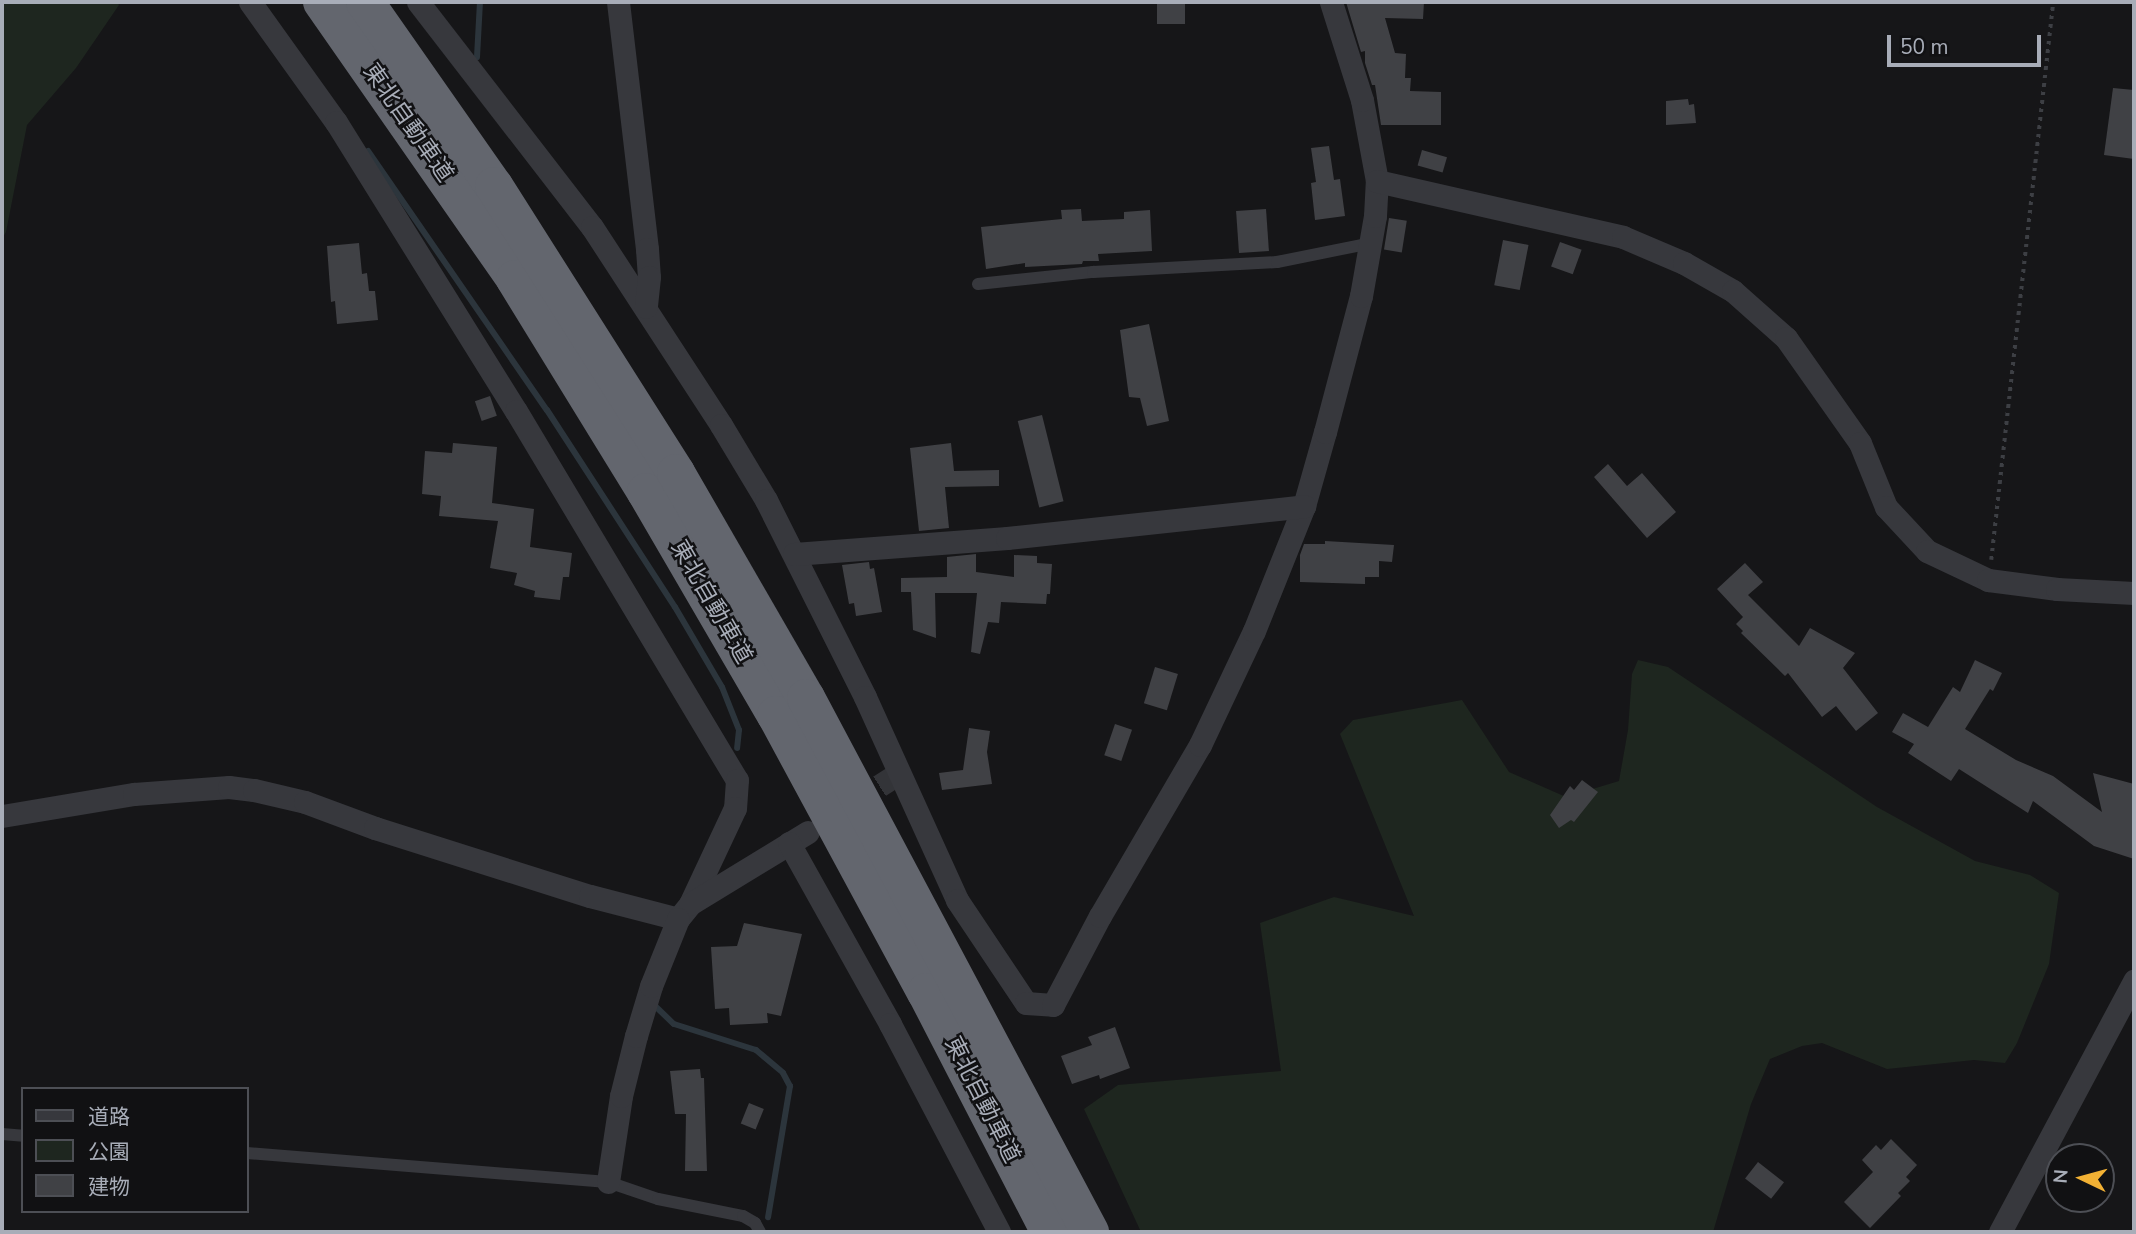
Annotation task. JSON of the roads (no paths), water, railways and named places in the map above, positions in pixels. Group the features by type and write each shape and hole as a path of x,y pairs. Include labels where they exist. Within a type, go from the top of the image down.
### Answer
{"highway":[{"name":"東北自動車道","path":"322,2 485,234 646,492 782,727 926,992 1050,1232"},
{"name":"東北自動車道","path":"365,2 494,186 676,473 806,698 1090,1232"}],"street":[{"path":"250,2 351,145 516,411 737,779 734,808 676,914 651,986 621,1096 608,1182"},
{"path":"418,2 593,227 721,425 794,554 865,697 957,900 1026,1003 1053,1005 1100,916 1200,745 1254,631 1304,506 1362,296 1377,181 1362,100 1331,2"},
{"path":"618,2 647,249 649,277 646,307"},
{"path":"1377,181 1623,237 1684,263 1733,290 1786,338 1853,433 1886,507 1927,551 1989,580 2057,589 2134,593"},
{"path":"794,554 1007,538 1304,506"},
{"path":"2,816 134,794 229,787 254,790 304,802 375,828 590,896 676,914 798,838 890,1024 999,1232"},
{"path":"2000,1232 2134,981"}],"lane":[{"path":"978,284 1093,272 1277,262 1371,243"},
{"path":"2,1134 21,1136"},
{"path":"248,1153 608,1182 658,1199 739,1214 755,1223 760,1232"}],"waterway":[{"path":"477,57 480,2"},
{"path":"368,151 547,410 675,607 722,687 739,730 737,748"},
{"path":"652,1003 674,1024 756,1050 783,1073 790,1086 768,1217"}],"tunnel":[{"path":"851,804 898,774"}]}
